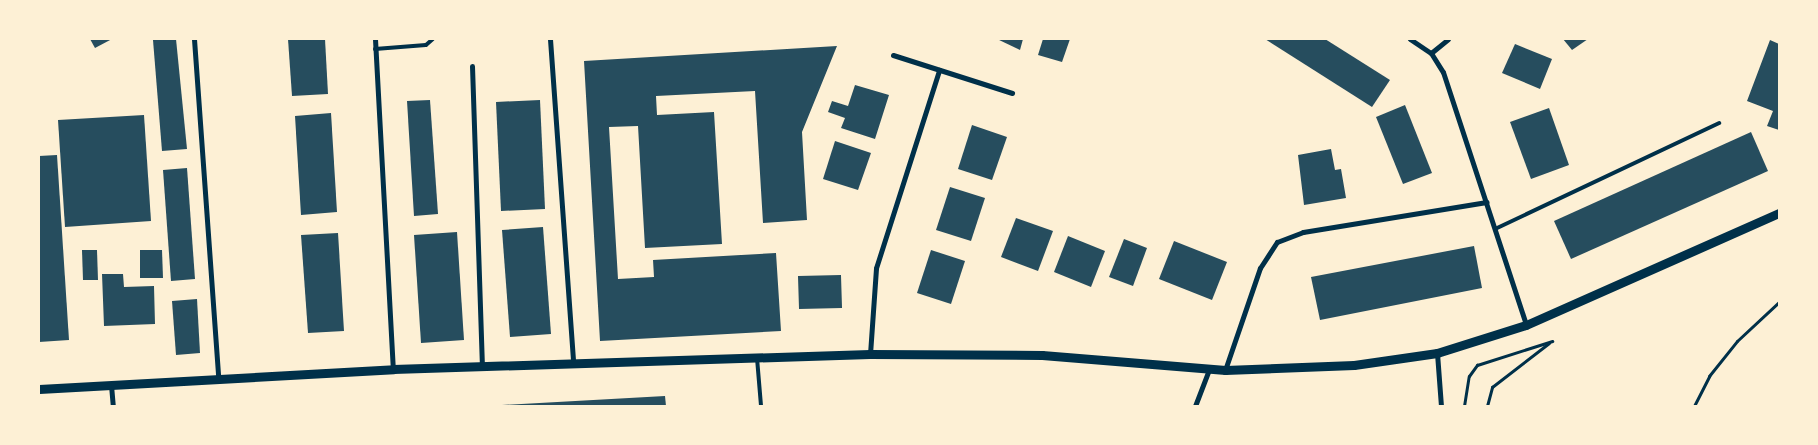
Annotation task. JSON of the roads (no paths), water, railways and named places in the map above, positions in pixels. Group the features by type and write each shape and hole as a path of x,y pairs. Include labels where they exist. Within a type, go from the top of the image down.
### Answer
{"street":[{"path":"194,39 218,377"},
{"path":"375,39 393,369"},
{"path":"550,39 573,363"},
{"path":"1410,39 1431,53 1443,72 1526,325"},
{"path":"1431,53 1448,39"},
{"path":"893,55 1012,93"},
{"path":"472,66 482,366"},
{"path":"870,354 876,268 940,70"},
{"path":"1225,370 1260,268 1277,242 1303,232 1487,202"},
{"path":"39,389 218,377 393,369 870,354 1042,355 1225,370 1354,365 1437,353 1526,325 1779,213"},
{"path":"1437,353 1441,406"},
{"path":"1195,406 1209,369"},
{"path":"112,384 113,406"}],"lane":[{"path":"375,49 426,45 433,39"},
{"path":"1495,229 1719,123"},
{"path":"757,358 760,406"}]}
